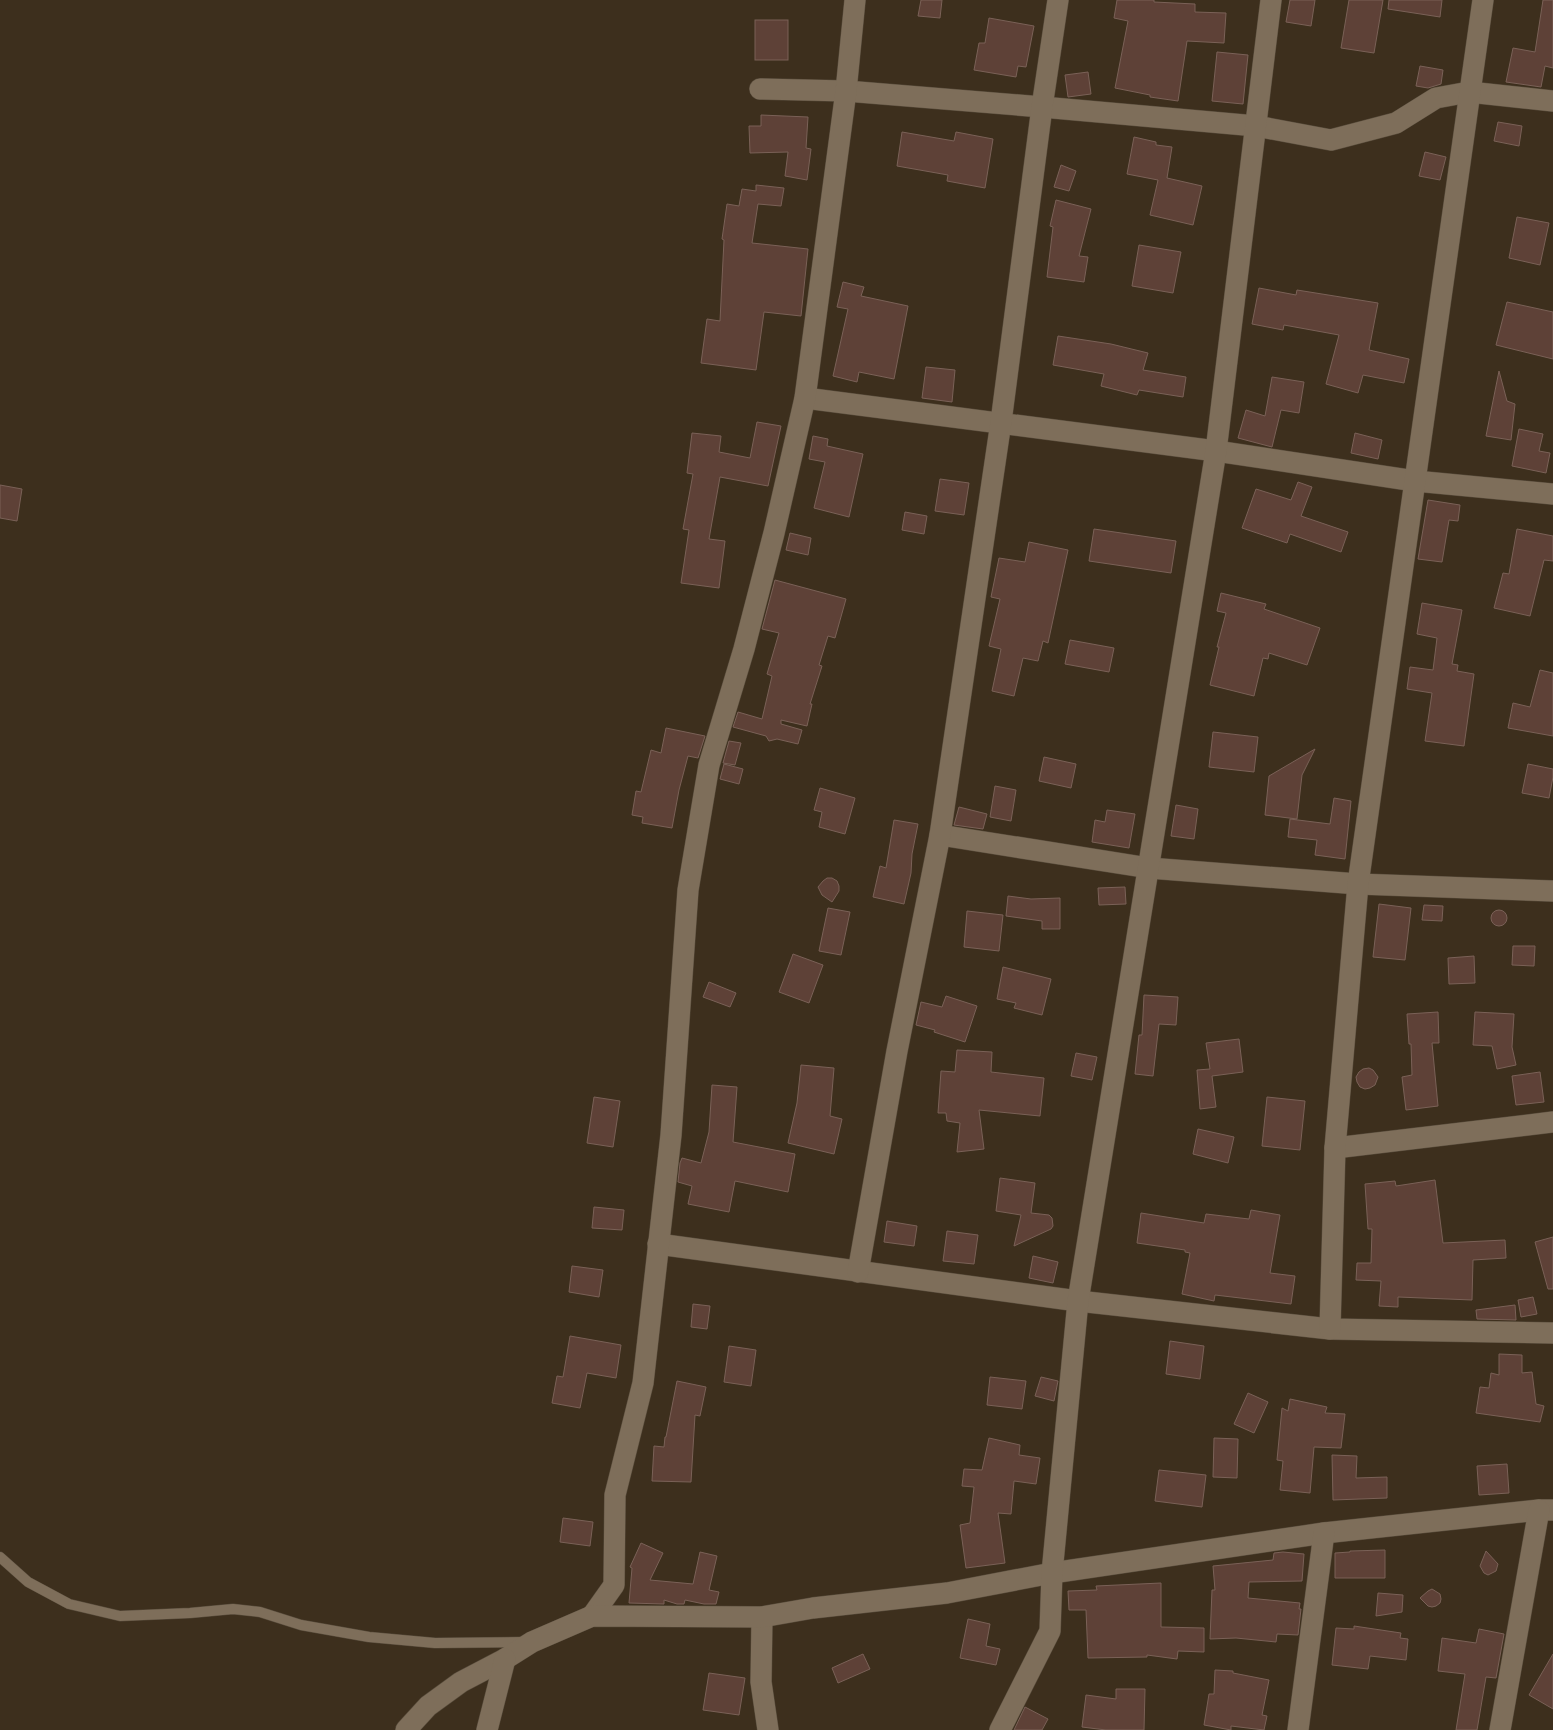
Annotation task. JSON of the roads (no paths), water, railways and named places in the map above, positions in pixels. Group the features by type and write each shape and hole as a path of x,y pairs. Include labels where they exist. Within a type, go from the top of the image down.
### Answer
{"street":[{"path":"592,1616 614,1585 615,1495 643,1383 672,1135 688,890 709,764 744,649 774,533 805,398 846,91 855,0"},
{"path":"858,1272 896,1051 940,835 1001,422 1042,107 1058,0"},
{"path":"1000,1730 1050,1631 1052,1573 1078,1301 1216,451 1271,0"},
{"path":"1330,1329 1336,1148 1358,884 1483,0"},
{"path":"760,89 846,91 1256,126 1331,140 1396,122 1436,98 1470,92 1553,101"},
{"path":"805,398 1216,451 1415,481 1553,494"},
{"path":"940,835 1149,868 1358,884 1553,891"},
{"path":"1336,1148 1553,1122"},
{"path":"658,1244 1078,1301 1330,1329 1553,1333"},
{"path":"406,1730 428,1706 460,1682 505,1659 532,1642 592,1616 762,1617 813,1608 947,1594 1052,1573 1324,1533 1546,1510 1500,1730"},
{"path":"1298,1730 1324,1533"},
{"path":"762,1617 761,1682 768,1730"},
{"path":"488,1730 505,1659"}],"lane":[{"path":"0,1557 28,1582 69,1604 120,1616 233,1609 260,1612 301,1626 368,1637 435,1643 532,1642"}]}
